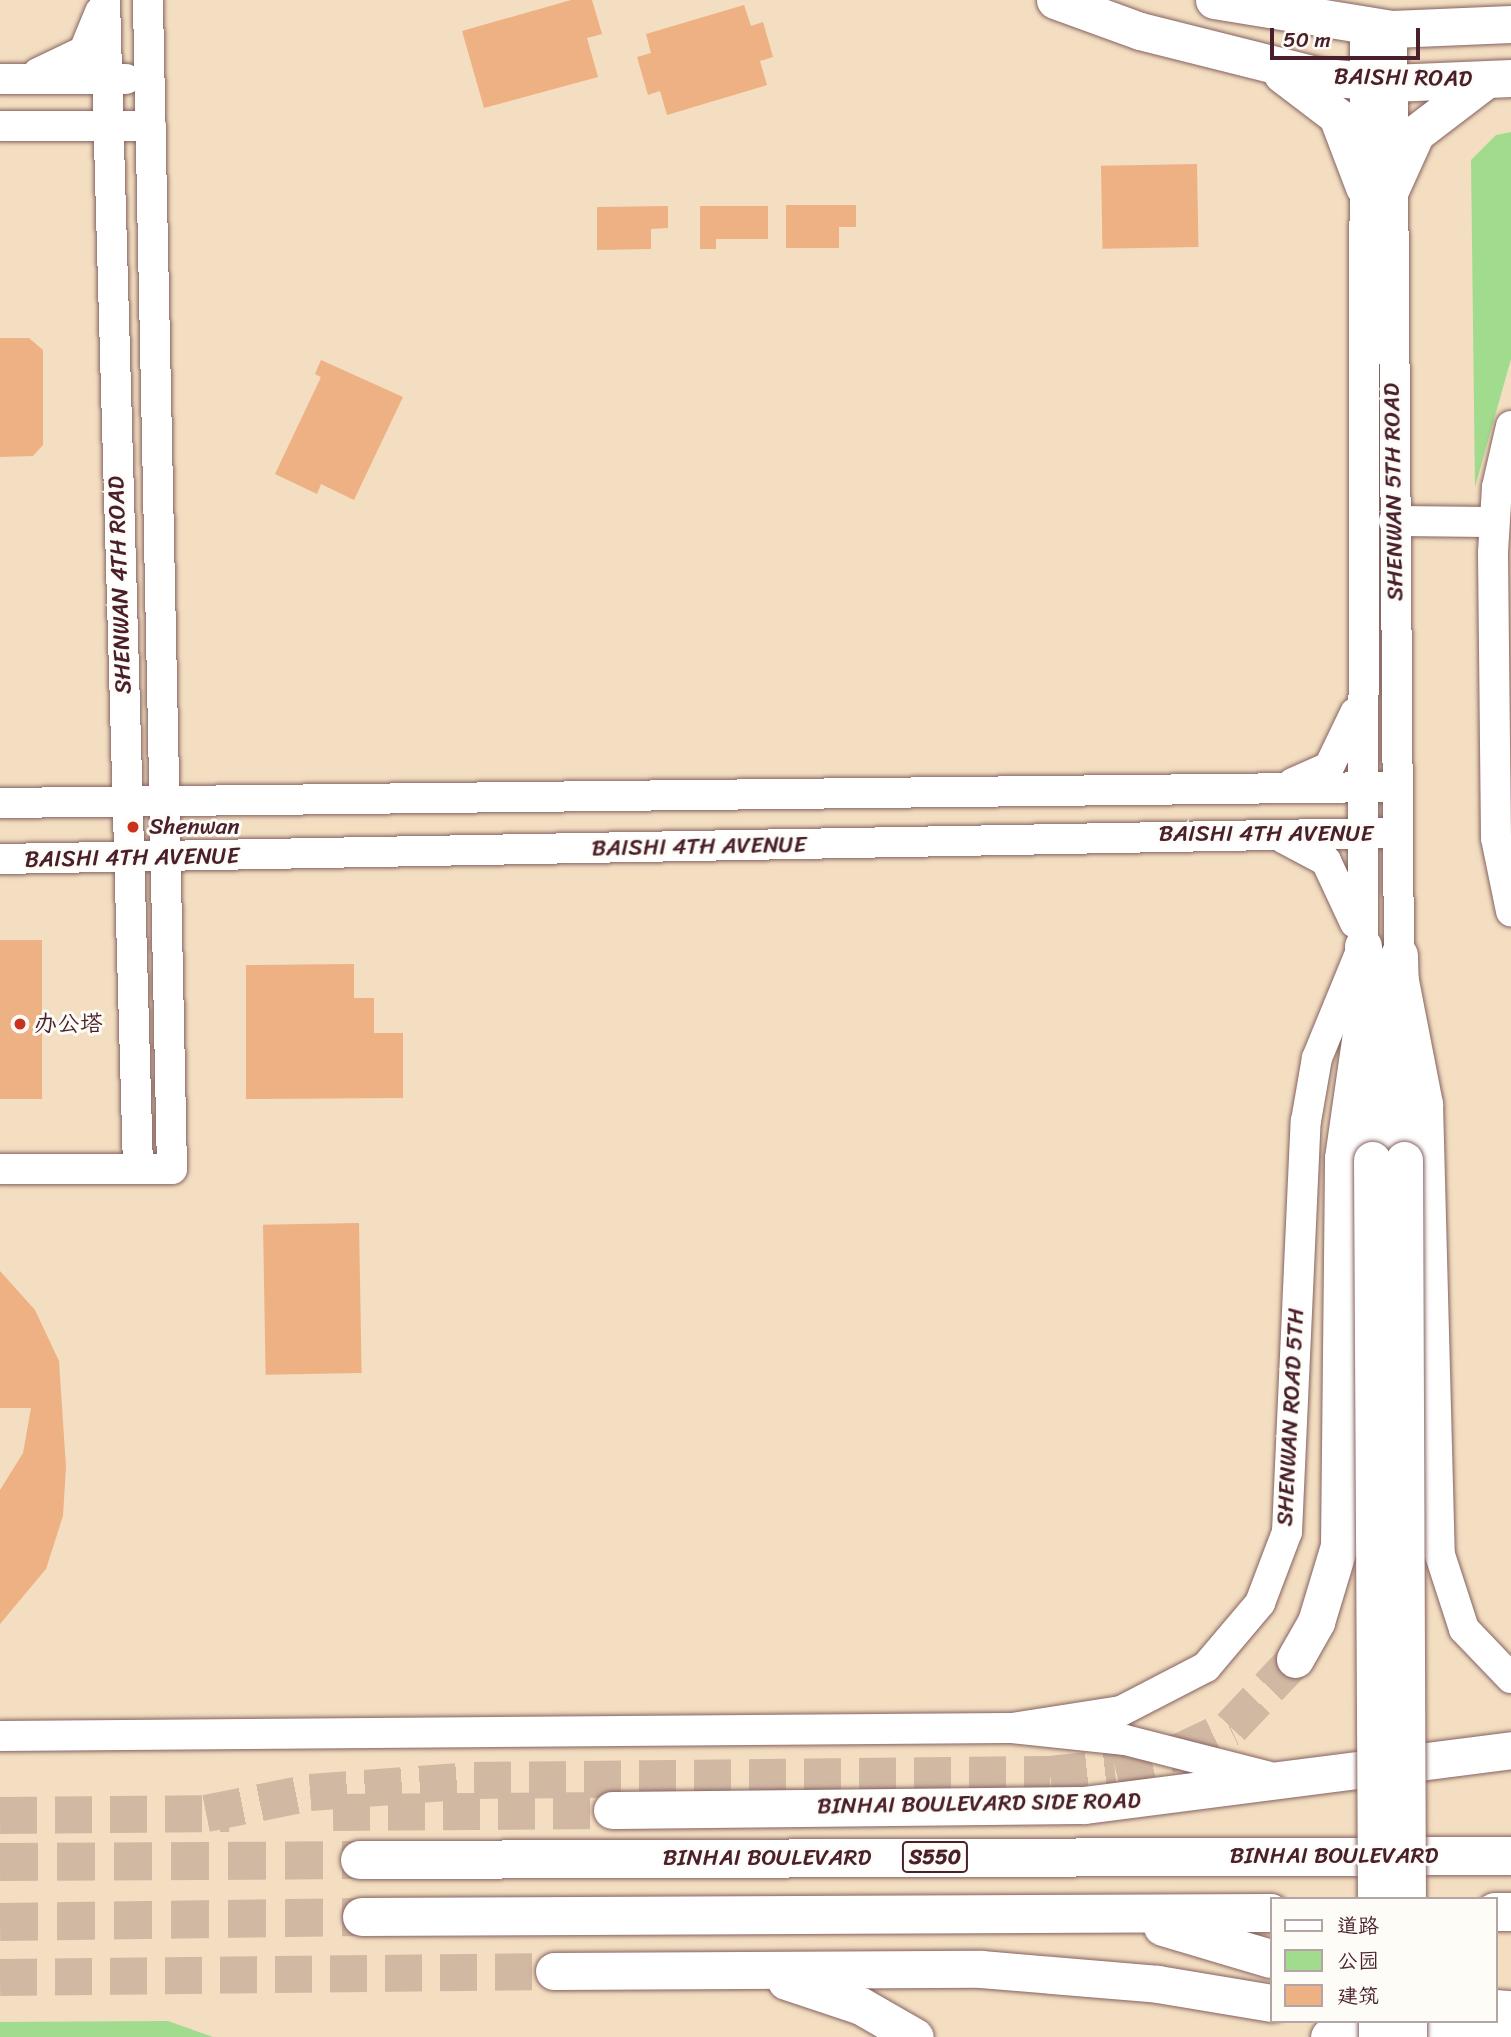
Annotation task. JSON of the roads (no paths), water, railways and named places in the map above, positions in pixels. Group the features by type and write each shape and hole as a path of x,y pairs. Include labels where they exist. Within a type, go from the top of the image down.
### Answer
{"highway":[{"name":"BINHAI BOULEVARD","path":"360,1860 1511,1856"},
{"path":"1088,1913 1198,1935 1270,1959"},
{"path":"362,1917 1270,1913"}],"main road":[{"name":"BAISHI ROAD","path":"1055,0 1140,31 1263,63 1377,81 1498,79"},
{"path":"1214,0 1378,28 1511,24"},
{"path":"1263,63 1337,116 1378,188 1416,132 1498,79"},
{"path":"1363,946 1366,999 1387,1160 1407,1897"},
{"path":"1376,1897 1387,1160 1399,955"},
{"path":"1295,1659 1317,1622 1339,1546 1343,1158 1366,999"},
{"name":"BINHAI BOULEVARD SIDE ROAD","path":"612,1810 1084,1805 1511,1750"},
{"path":"716,1970 814,1988 915,2037"},
{"path":"554,1971 1033,1972 1270,2003"},
{"path":"1389,2023 1464,2035"},
{"path":"1329,2037 1511,2034"}],"street":[{"name":"SHENWAN 4TH ROAD","path":"103,0 138,1169 172,1169 148,0"},
{"path":"5,79 50,70 83,51 103,0"},
{"name":"SHENWAN 5TH ROAD","path":"1378,28 1378,188 1394,521 1399,955"},
{"path":"5,79 150,78"},
{"path":"0,127 151,126"},
{"name":"SHENWAN 5TH ROAD","path":"1363,946 1363,682 1378,188"},
{"path":"1510,906 1496,838 1502,555 1494,522 1511,426"},
{"path":"1394,521 1494,522"},
{"path":"1272,787 1329,767 1351,730 1363,682"},
{"name":"BAISHI 4TH AVENUE","path":"0,803 1398,787"},
{"path":"1267,833 1326,861 1363,946"},
{"name":"BAISHI 4TH AVENUE","path":"0,859 127,859 1267,833 1398,833"},
{"name":"SHENWAN ROAD 5TH","path":"1012,1728 1097,1716 1169,1691 1234,1639 1277,1570 1292,1490 1306,1121 1317,1058 1363,946"},
{"path":"1399,955 1428,1104 1440,1555 1464,1629 1511,1678"},
{"path":"0,1169 138,1169"},
{"path":"0,1736 1012,1728 1125,1740 1223,1767 1298,1778"}],"tunnel":[{"path":"206,1813 310,1792 474,1780 1050,1774 1115,1767 1180,1751 1231,1727 1295,1659"},
{"path":"333,1812 612,1810"},
{"path":"0,1815 229,1813"},
{"path":"0,1862 360,1860"},
{"path":"0,1922 362,1917"},
{"path":"0,1977 554,1971"}],"place":[{"name":"Shenwan","path":"133,827"},
{"name":"办公塔","path":"20,1024"}]}
